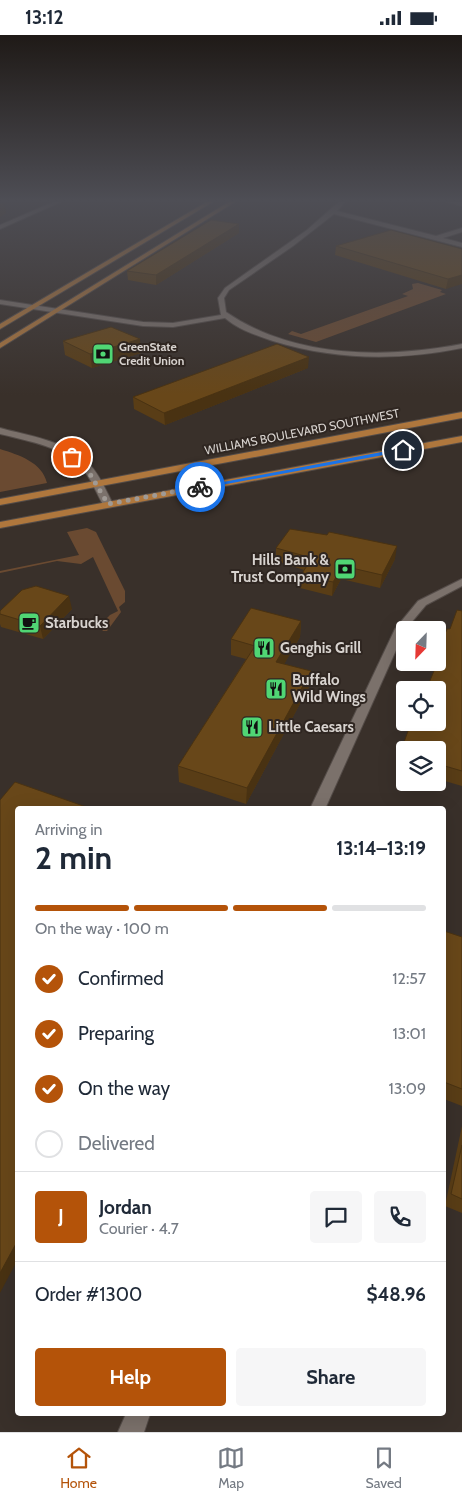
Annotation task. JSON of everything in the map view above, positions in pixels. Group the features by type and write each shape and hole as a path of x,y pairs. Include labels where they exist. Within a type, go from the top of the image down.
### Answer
{"main road":[{"path":"0,327 103,265"},
{"path":"0,346 128,265"},
{"name":"WILLIAMS BOULEVARD SOUTHWEST","path":"0,502 462,415"},
{"path":"0,525 462,439"}],"street":[{"path":"260,265 227,289 221,298 222,308 227,316 240,326 306,348 354,355 396,356 462,346"},
{"path":"6,295 136,316 174,317 204,311"},
{"path":"0,302 120,322 161,325 227,316"},
{"path":"213,310 222,308"},
{"path":"0,431 34,439 60,450 84,464 108,504"},
{"path":"318,806 401,629 422,603 462,582"},
{"path":"131,1432 137,1416"}],"shaded area":[{"path":"418,283 442,290 440,292 446,294 316,342 288,334 292,331 301,334 408,296 402,294 413,289 412,284"},
{"path":"0,449 29,460 40,470 47,483 0,492"},
{"path":"87,528 96,532 125,591 125,602 119,607 121,612 107,631 103,631 99,626 110,615 118,611 93,557 81,564 57,561 0,573 0,571 79,555 67,532"}],"building":[{"path":"137,265 172,265 156,275 127,271"},
{"path":"401,265 462,265 462,275 448,279"},
{"path":"111,327 140,339 90,354 63,341"},
{"path":"277,344 309,357 164,413 133,397"},
{"path":"290,529 327,535 329,532 397,546 382,575 343,566 333,582 301,575 312,558 276,548"},
{"path":"36,586 69,596 40,626 0,614 0,611 22,590"},
{"path":"251,608 301,621 276,662 311,671 247,788 178,766 255,646 231,639"},
{"path":"457,610 462,611 462,771 446,766 446,741 404,741 408,731 446,731 446,681 430,681 434,671 446,671 446,631 447,629 450,629"},
{"path":"15,782 83,806 15,806 15,1246 0,1273 0,800"},
{"path":"446,932 462,937 462,1089 446,1083"},
{"path":"462,1145 462,1199 451,1194"}],"way so far":[{"path":"72,457 84,464 108,504 200,487"}],"place":[{"name":"GreenState Credit Union","path":"103,354"},
{"name":"Hills Bank & Trust Company","path":"345,569"},
{"name":"Starbucks","path":"29,623"},
{"name":"Genghis Grill","path":"264,648"},
{"name":"Buffalo Wild Wings","path":"276,689"},
{"name":"Little Caesars","path":"252,727"}],"route":[{"path":"200,487 403,450"}]}
